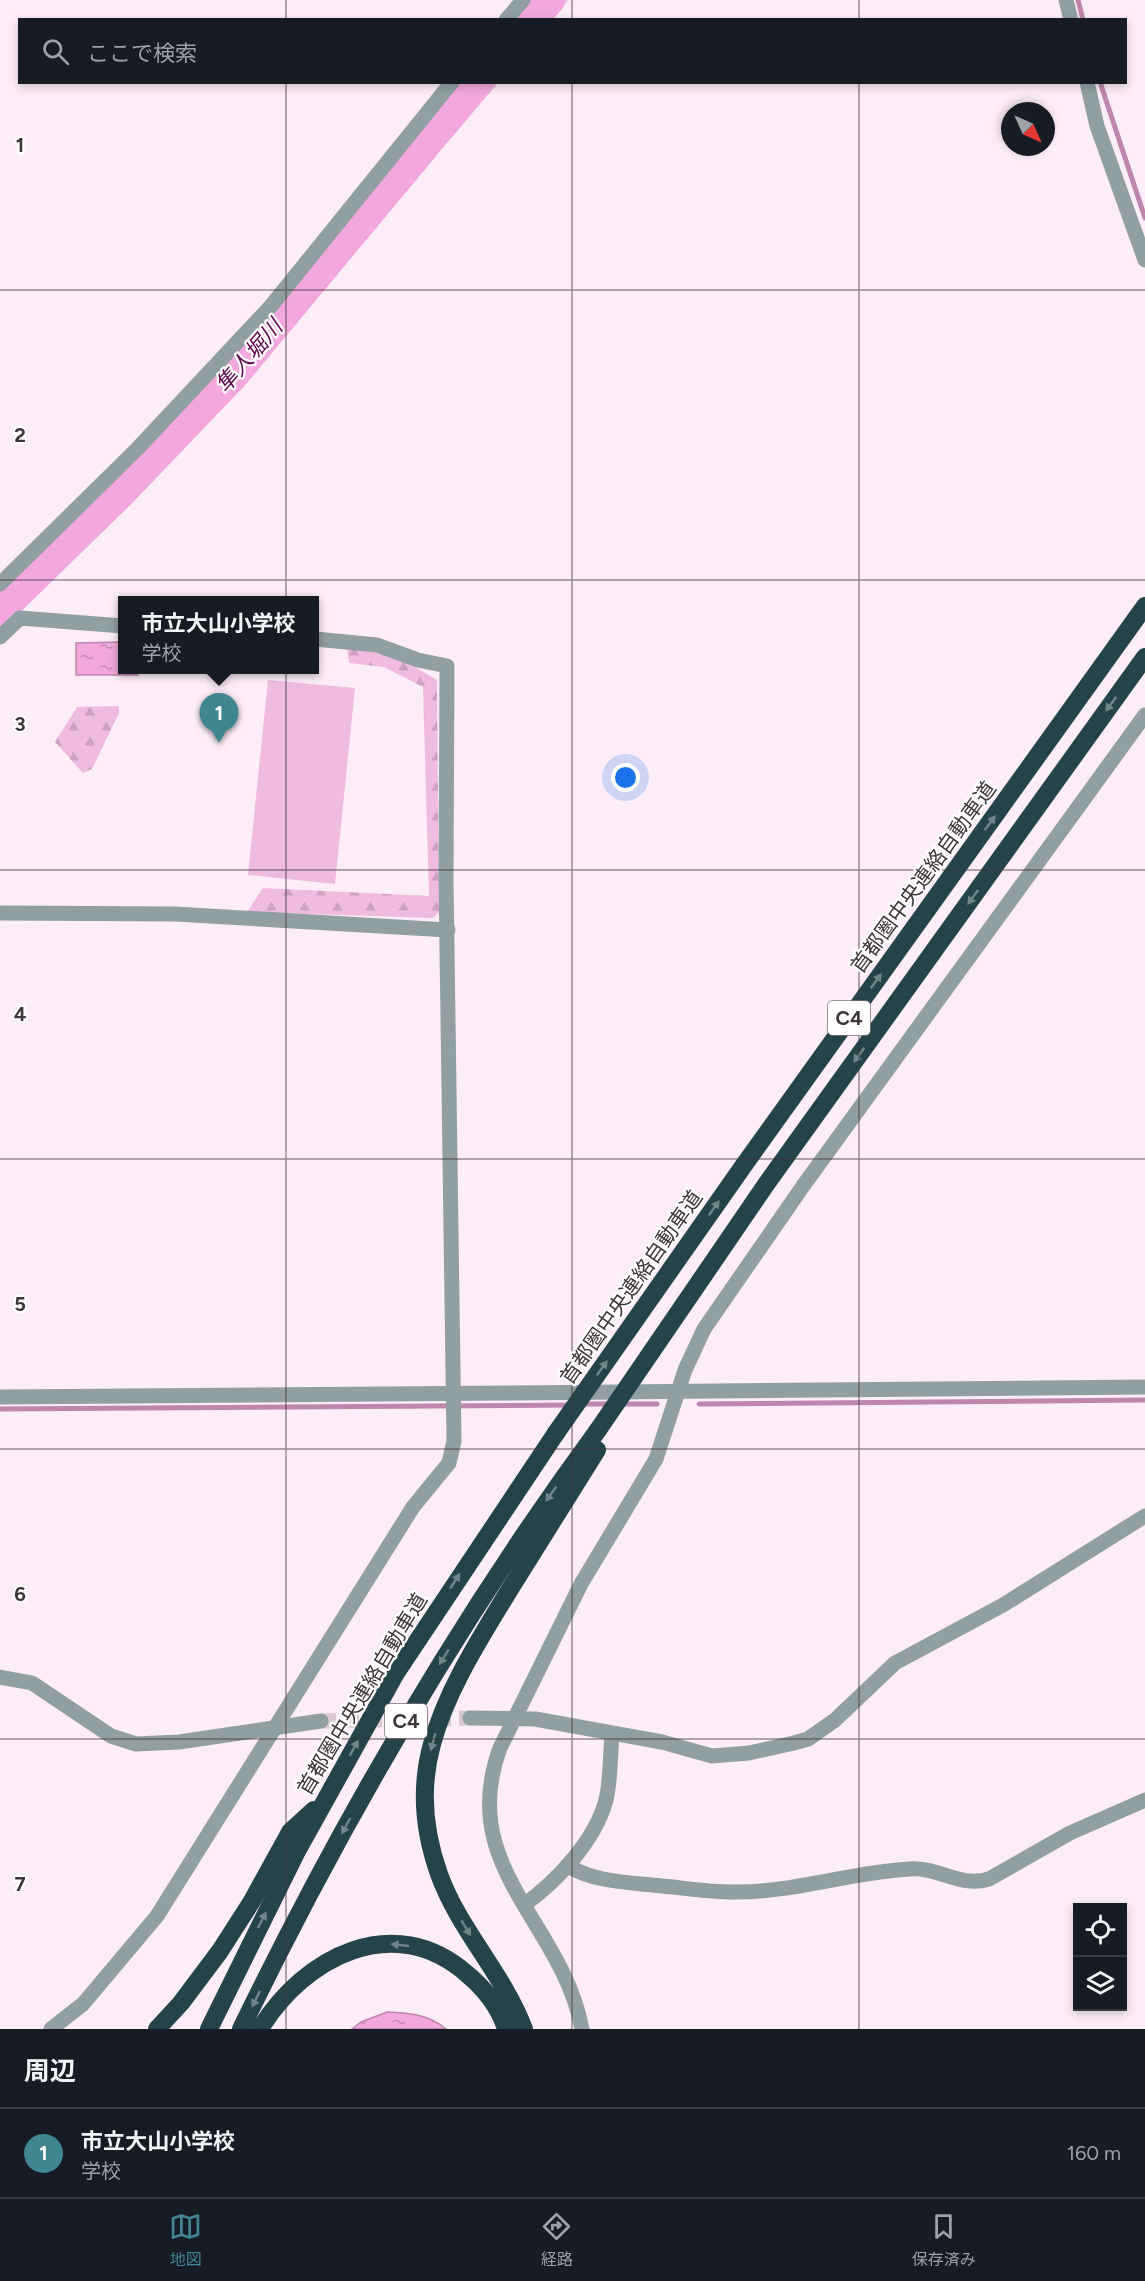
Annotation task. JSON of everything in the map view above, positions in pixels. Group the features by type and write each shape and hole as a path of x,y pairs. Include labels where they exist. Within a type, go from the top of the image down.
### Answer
{"highway":[{"name":"首都圏中央連絡自動車道","path":"209,2029 296,1853 396,1673 556,1433 744,1165 1145,606"},
{"name":"C4","path":"241,2029 280,1948 350,1818 423,1690 530,1522 602,1433 724,1246 1145,657"},
{"path":"524,2029 516,2007 454,1908 440,1876 429,1844 425,1811 428,1768 438,1727 481,1637 602,1433"},
{"path":"157,2029 181,2003 220,1952 252,1901 290,1832 326,1799"},
{"path":"260,2029 287,1991 321,1965 358,1947 393,1944 428,1951 461,1969 492,1999 506,2029"}],"street":[{"path":"508,18 523,0"},
{"path":"1066,0 1070,18"},
{"path":"0,584 138,448 271,306 450,84"},
{"path":"1087,84 1097,126 1145,260"},
{"path":"0,637 20,618 118,626"},
{"path":"51,2029 83,2004 157,1916 413,1507 448,1463 454,1441 447,666 418,660 377,645 319,639"},
{"path":"582,2029 568,1979 498,1857 489,1816 491,1774 513,1718 581,1584 656,1458 693,1348 710,1319 885,1073 1145,716"},
{"path":"0,913 175,914 448,930"},
{"path":"0,1397 677,1394 703,1390 1145,1387"},
{"path":"470,1718 535,1719 612,1735 662,1742 712,1756 749,1753 808,1738 835,1720 895,1663 1003,1605 1145,1516"},
{"path":"0,1677 32,1683 111,1736 136,1744 178,1742 321,1721"},
{"path":"524,1905 554,1882 568,1866 595,1823 606,1799 612,1735"},
{"path":"568,1866 596,1878 619,1882 734,1892 909,1869 940,1872 954,1880 978,1883 989,1880 1070,1833 1145,1800"}],"green space":[{"path":"533,0 545,0 529,18 518,18"},
{"path":"556,0 568,0 553,18 540,18"},
{"path":"461,84 472,84 431,131 427,126"},
{"path":"483,84 497,84 448,142 438,136"},
{"path":"419,136 423,140 251,350 160,449 0,606 0,595 133,465 248,341"},
{"path":"430,145 437,155 259,368 102,531 0,632 0,617 93,527 234,379"},
{"path":"347,648 391,653 437,680 439,912 433,918 247,912 263,888 429,896 423,687 384,667 349,663"},
{"path":"268,680 355,688 335,884 248,875"},
{"path":"119,706 119,713 92,769 83,773 55,742 77,707"}],"water":[{"path":"118,642 118,674 138,675 76,675 76,643"},
{"path":"387,2012 425,2017 446,2029 352,2029 361,2022"}],"waterway":[{"name":"隼人堀川","path":"535,18 550,0"},
{"path":"1078,0 1082,18"},
{"name":"隼人堀川","path":"0,611 119,495 235,374 476,84"},
{"path":"1101,84 1145,218"},
{"path":"699,1404 1145,1400"},
{"path":"581,1404 610,1404"},
{"path":"620,1404 657,1404"},
{"path":"0,1409 571,1405"}],"tunnel":[{"path":"321,1721 470,1718"}],"place":[{"name":"市立大山小学校","path":"219,743"}]}
